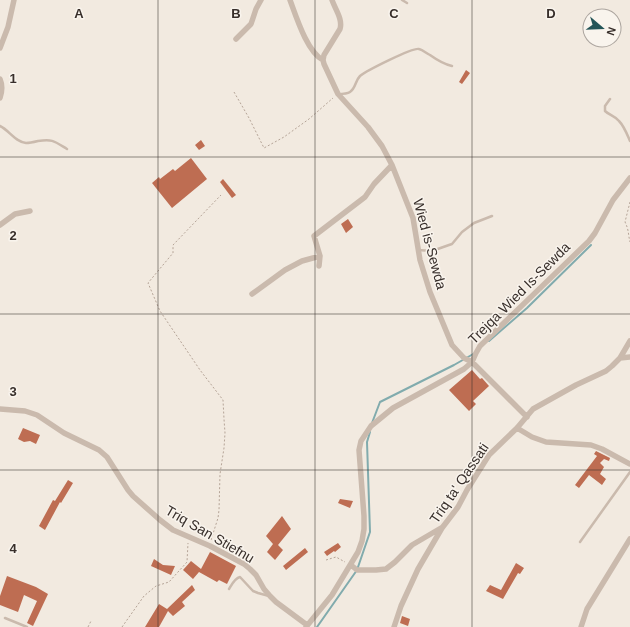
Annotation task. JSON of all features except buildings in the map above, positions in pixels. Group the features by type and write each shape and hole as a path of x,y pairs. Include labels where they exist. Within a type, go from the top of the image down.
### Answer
{"street":[{"path":"0,48 8,27 14,0"},
{"path":"236,39 251,24 261,0"},
{"name":"Wied is-Sewda","path":"290,0 306,39 317,56 323,60 338,94 368,127 382,146 392,165 413,218 420,260 430,292 452,345 464,358 472,362 527,417"},
{"path":"323,60 326,51 342,24 332,0"},
{"path":"0,79 2,89 0,98"},
{"path":"319,266 320,256 314,236 366,197 374,184 392,165"},
{"name":"Trejqa Wied Is-Sewda","path":"307,626 332,595 351,565 362,541 364,516 359,450 361,441 371,426 393,408 464,370 472,362 480,346 589,241 613,200 630,178"},
{"path":"0,225 15,214 30,211"},
{"path":"252,294 285,270 302,261 320,256"},
{"path":"620,358 630,341"},
{"path":"620,358 630,358"},
{"name":"Triq ta' Qassati","path":"394,627 401,606 416,574 442,528 458,507 489,454 517,428 533,409 576,385 606,371 620,358"},
{"name":"Triq San Stiefnu","path":"0,409 25,411 37,415 64,433 99,450 107,457 133,496 166,526 210,546 244,564 256,575 264,589 276,602 307,626"},
{"path":"517,428 532,437 546,442 591,445 602,449 630,464"},
{"path":"351,565 357,570 386,569 412,545 442,528"},
{"path":"581,627 587,609 630,539"}],"lane":[{"path":"402,0 407,3"},
{"path":"338,94 347,94 351,92 360,76 384,62 415,49 421,49 440,62 452,66"},
{"path":"610,98 605,106 605,111 618,119 630,141"},
{"path":"0,126 3,127 12,137 21,142 26,143 52,140 67,149"},
{"path":"418,250 432,251 452,244 462,232 474,223 492,216"},
{"path":"580,542 630,472"},
{"path":"229,589 236,579 240,578 258,594 270,596"},
{"path":"5,618 27,627"}],"path":[{"path":"234,92 264,148 284,137 309,120 338,94"},
{"path":"210,546 219,510 220,474 225,433 223,400 200,370 160,311 148,282 173,253 173,245 221,195"},
{"path":"630,202 625,222 630,242"},
{"path":"122,627 144,596 156,586 170,582 187,562 188,536"},
{"path":"326,560 336,557 351,565"},
{"path":"88,627 91,621"}],"waterway":[{"path":"489,341 527,308 591,245"},
{"path":"372,423 380,402 475,353"},
{"path":"317,627 357,570 370,532 367,442 370,432"}]}
